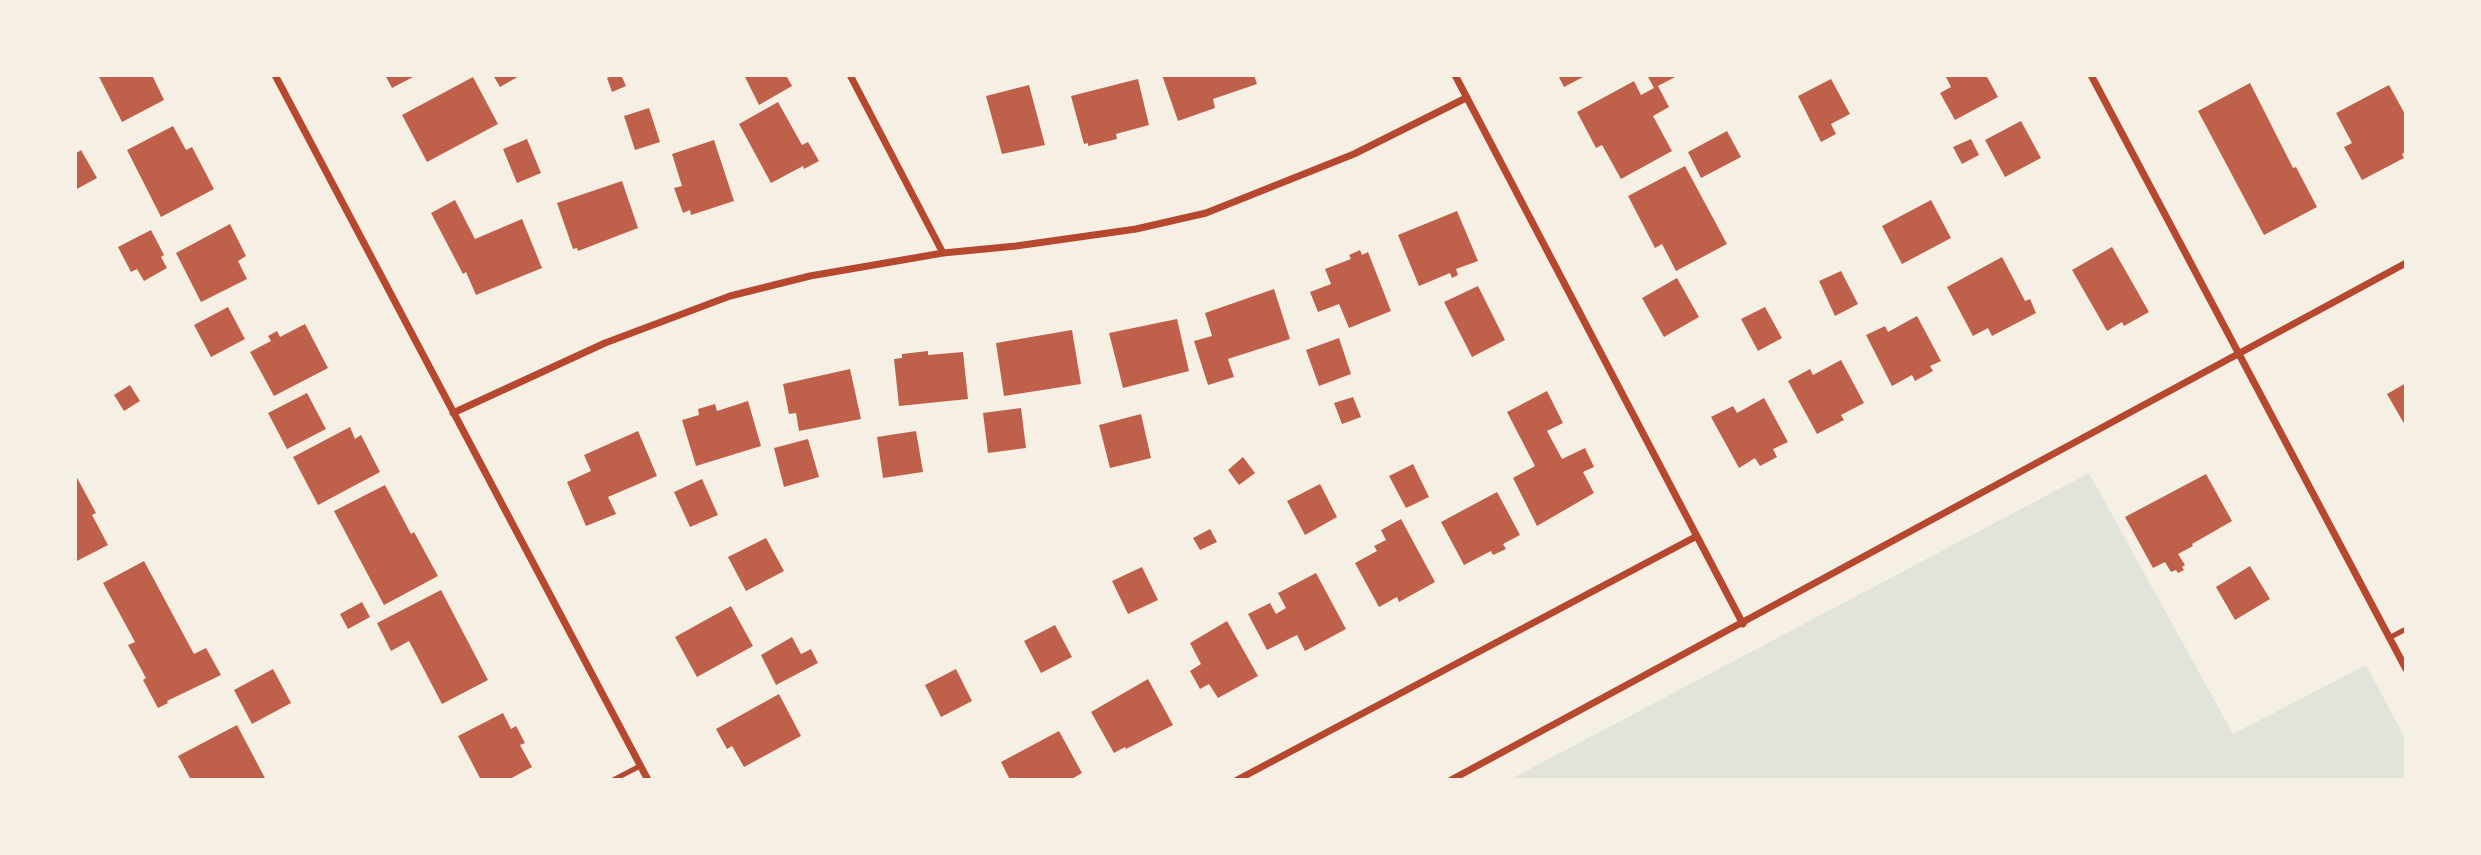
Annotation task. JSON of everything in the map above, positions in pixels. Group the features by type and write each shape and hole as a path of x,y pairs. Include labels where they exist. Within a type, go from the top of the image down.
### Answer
{"street":[{"path":"275,75 648,780"},
{"path":"850,75 943,253"},
{"path":"1455,75 1743,624"},
{"path":"2091,75 2406,669"},
{"path":"453,413 605,343 730,296 810,276 943,253 1136,229 1206,213 1354,154 1466,98"},
{"path":"1451,780 2406,263"},
{"path":"1237,780 1697,537"}],"lane":[{"path":"2389,638 2406,629"},
{"path":"612,780 640,766"}],"shaded area":[{"path":"2089,473 2233,734 2366,665 2406,740 2406,780 1509,780"}],"building":[{"path":"98,75 152,75 164,100 122,122"},
{"path":"385,75 417,75 392,88"},
{"path":"493,75 521,75 500,87"},
{"path":"621,75 626,86 612,92 607,78"},
{"path":"744,75 786,75 792,86 759,105"},
{"path":"1162,75 1254,75 1257,84 1213,99 1215,108 1178,121"},
{"path":"1558,75 1587,75 1564,87"},
{"path":"1647,75 1679,75 1658,86 1669,107 1653,116 1672,151 1621,179 1602,145 1596,148 1577,112 1634,81 1641,95 1654,88"},
{"path":"1945,75 1986,75 1998,97 1955,120 1940,93 1951,87"},
{"path":"473,77 498,124 427,162 402,115"},
{"path":"1138,79 1149,125 1116,134 1117,139 1088,146 1088,143 1084,144 1071,96"},
{"path":"1831,79 1850,114 1831,124 1836,134 1821,142 1798,96"},
{"path":"2250,83 2293,168 2296,167 2317,207 2264,235 2198,111"},
{"path":"1029,85 1045,145 1002,154 986,96"},
{"path":"2389,85 2406,116 2406,152 2402,154 2404,158 2362,180 2344,147 2352,143 2336,113"},
{"path":"778,102 802,145 808,142 819,161 804,169 803,166 771,183 739,124"},
{"path":"649,108 660,142 635,150 624,116"},
{"path":"2021,121 2041,158 2005,177 1985,140"},
{"path":"173,126 186,150 192,147 214,189 161,217 127,150"},
{"path":"1727,131 1741,157 1701,178 1688,152"},
{"path":"527,139 541,173 517,183 503,149"},
{"path":"1971,139 1979,155 1962,164 1953,147"},
{"path":"714,140 734,201 691,215 690,210 683,213 674,188 682,186 672,154"},
{"path":"81,150 97,178 75,190 75,154"},
{"path":"1685,166 1727,244 1676,271 1662,244 1655,248 1628,196"},
{"path":"622,181 638,228 578,251 577,248 573,249 557,203"},
{"path":"455,200 475,239 522,219 542,268 476,295 466,272 463,274 431,213"},
{"path":"1931,200 1951,238 1902,264 1882,226"},
{"path":"1457,211 1478,261 1456,269 1458,275 1452,278 1450,273 1419,286 1398,235"},
{"path":"230,224 246,256 238,261 247,279 201,302 176,253"},
{"path":"151,230 164,255 161,257 167,268 144,281 137,269 131,272 118,247"},
{"path":"2112,247 2149,312 2124,326 2122,322 2107,331 2072,270"},
{"path":"1360,250 1362,255 1368,252 1391,311 1349,328 1339,304 1318,312 1310,292 1331,284 1325,269 1351,259 1349,255"},
{"path":"2002,257 2025,301 2030,299 2036,313 1992,336 1988,328 1973,336 1947,287"},
{"path":"1841,271 1858,304 1835,316 1819,281"},
{"path":"1677,278 1699,317 1664,337 1642,298"},
{"path":"1478,286 1505,340 1472,357 1444,302"},
{"path":"1274,289 1290,339 1228,359 1234,377 1208,385 1194,341 1212,336 1205,313"},
{"path":"228,307 245,339 211,357 194,325"},
{"path":"1765,307 1782,338 1758,351 1741,319"},
{"path":"1917,316 1941,361 1930,366 1933,371 1915,381 1912,375 1892,386 1866,335 1885,326 1888,332"},
{"path":"1177,319 1189,371 1123,388 1109,333"},
{"path":"305,324 328,368 274,396 250,352 271,341 268,336 277,331 280,337"},
{"path":"1072,330 1081,384 1004,396 996,343"},
{"path":"1339,338 1351,374 1319,386 1306,350"},
{"path":"928,351 928,355 963,352 968,399 899,406 894,359 902,358 902,354"},
{"path":"1841,360 1864,403 1841,415 1844,420 1817,434 1788,381 1810,369 1813,375"},
{"path":"850,369 861,419 799,431 796,413 789,414 783,384"},
{"path":"2406,383 2406,427 2387,394"},
{"path":"130,385 140,401 124,411 114,395"},
{"path":"1547,391 1563,423 1547,431 1562,459 1585,448 1594,467 1583,472 1594,493 1537,526 1513,478 1535,466 1507,412"},
{"path":"307,393 326,429 287,449 268,413"},
{"path":"1353,397 1361,417 1342,424 1334,403"},
{"path":"1764,398 1788,442 1773,449 1777,457 1760,466 1755,458 1739,468 1711,417 1733,406 1737,413"},
{"path":"748,401 761,446 696,466 682,420 699,415 698,409 715,404 717,411"},
{"path":"1021,408 1026,448 988,453 983,413"},
{"path":"1141,414 1151,458 1110,468 1099,425"},
{"path":"350,427 355,439 361,435 380,472 318,505 293,457"},
{"path":"638,431 657,476 608,497 616,514 586,526 567,482 591,471 584,455"},
{"path":"916,431 923,472 883,478 877,437"},
{"path":"808,439 819,477 784,487 774,448"},
{"path":"1243,457 1255,473 1239,485 1228,470"},
{"path":"1413,464 1429,497 1406,508 1389,476"},
{"path":"75,474 96,513 92,515 108,545 75,562"},
{"path":"2206,474 2232,521 2178,554 2185,565 2182,567 2184,570 2171,572 2165,562 2153,568 2125,517"},
{"path":"702,479 718,515 690,527 674,492"},
{"path":"1320,484 1337,517 1305,535 1287,501"},
{"path":"385,485 411,534 414,532 438,576 384,605 334,511"},
{"path":"1497,492 1520,535 1503,544 1506,549 1493,555 1491,551 1464,565 1441,522"},
{"path":"1401,519 1435,582 1399,602 1397,597 1379,607 1355,563 1377,551 1374,546 1386,540 1381,530"},
{"path":"1210,529 1217,542 1200,550 1193,538"},
{"path":"766,538 784,571 746,591 728,557"},
{"path":"144,561 194,654 206,648 221,675 158,708 128,645 135,642 103,583"},
{"path":"2250,566 2270,599 2235,620 2216,587"},
{"path":"1142,567 1158,600 1128,614 1112,581"},
{"path":"1316,573 1346,629 1305,651 1297,635 1267,650 1248,614 1270,603 1276,614 1286,608 1278,593"},
{"path":"441,590 488,680 442,704 409,641 391,651 377,623"},
{"path":"362,602 370,617 348,629 340,614"},
{"path":"731,606 753,646 697,677 675,637"},
{"path":"1227,621 1258,676 1218,698 1209,684 1200,689 1190,671 1201,664 1190,643"},
{"path":"1055,625 1072,657 1041,673 1024,641"},
{"path":"792,637 801,654 811,649 818,663 776,685 761,655"},
{"path":"273,669 291,703 252,724 234,690"},
{"path":"956,669 972,701 941,717 925,685"},
{"path":"1148,679 1173,725 1114,753 1091,712"},
{"path":"779,694 801,736 744,767 732,746 727,749 716,729"},
{"path":"503,713 511,729 516,726 525,743 520,745 532,767 508,780 481,780 458,736"},
{"path":"237,725 266,780 191,780 178,756"},
{"path":"1059,731 1082,773 1070,780 1010,780 1001,762"}]}
